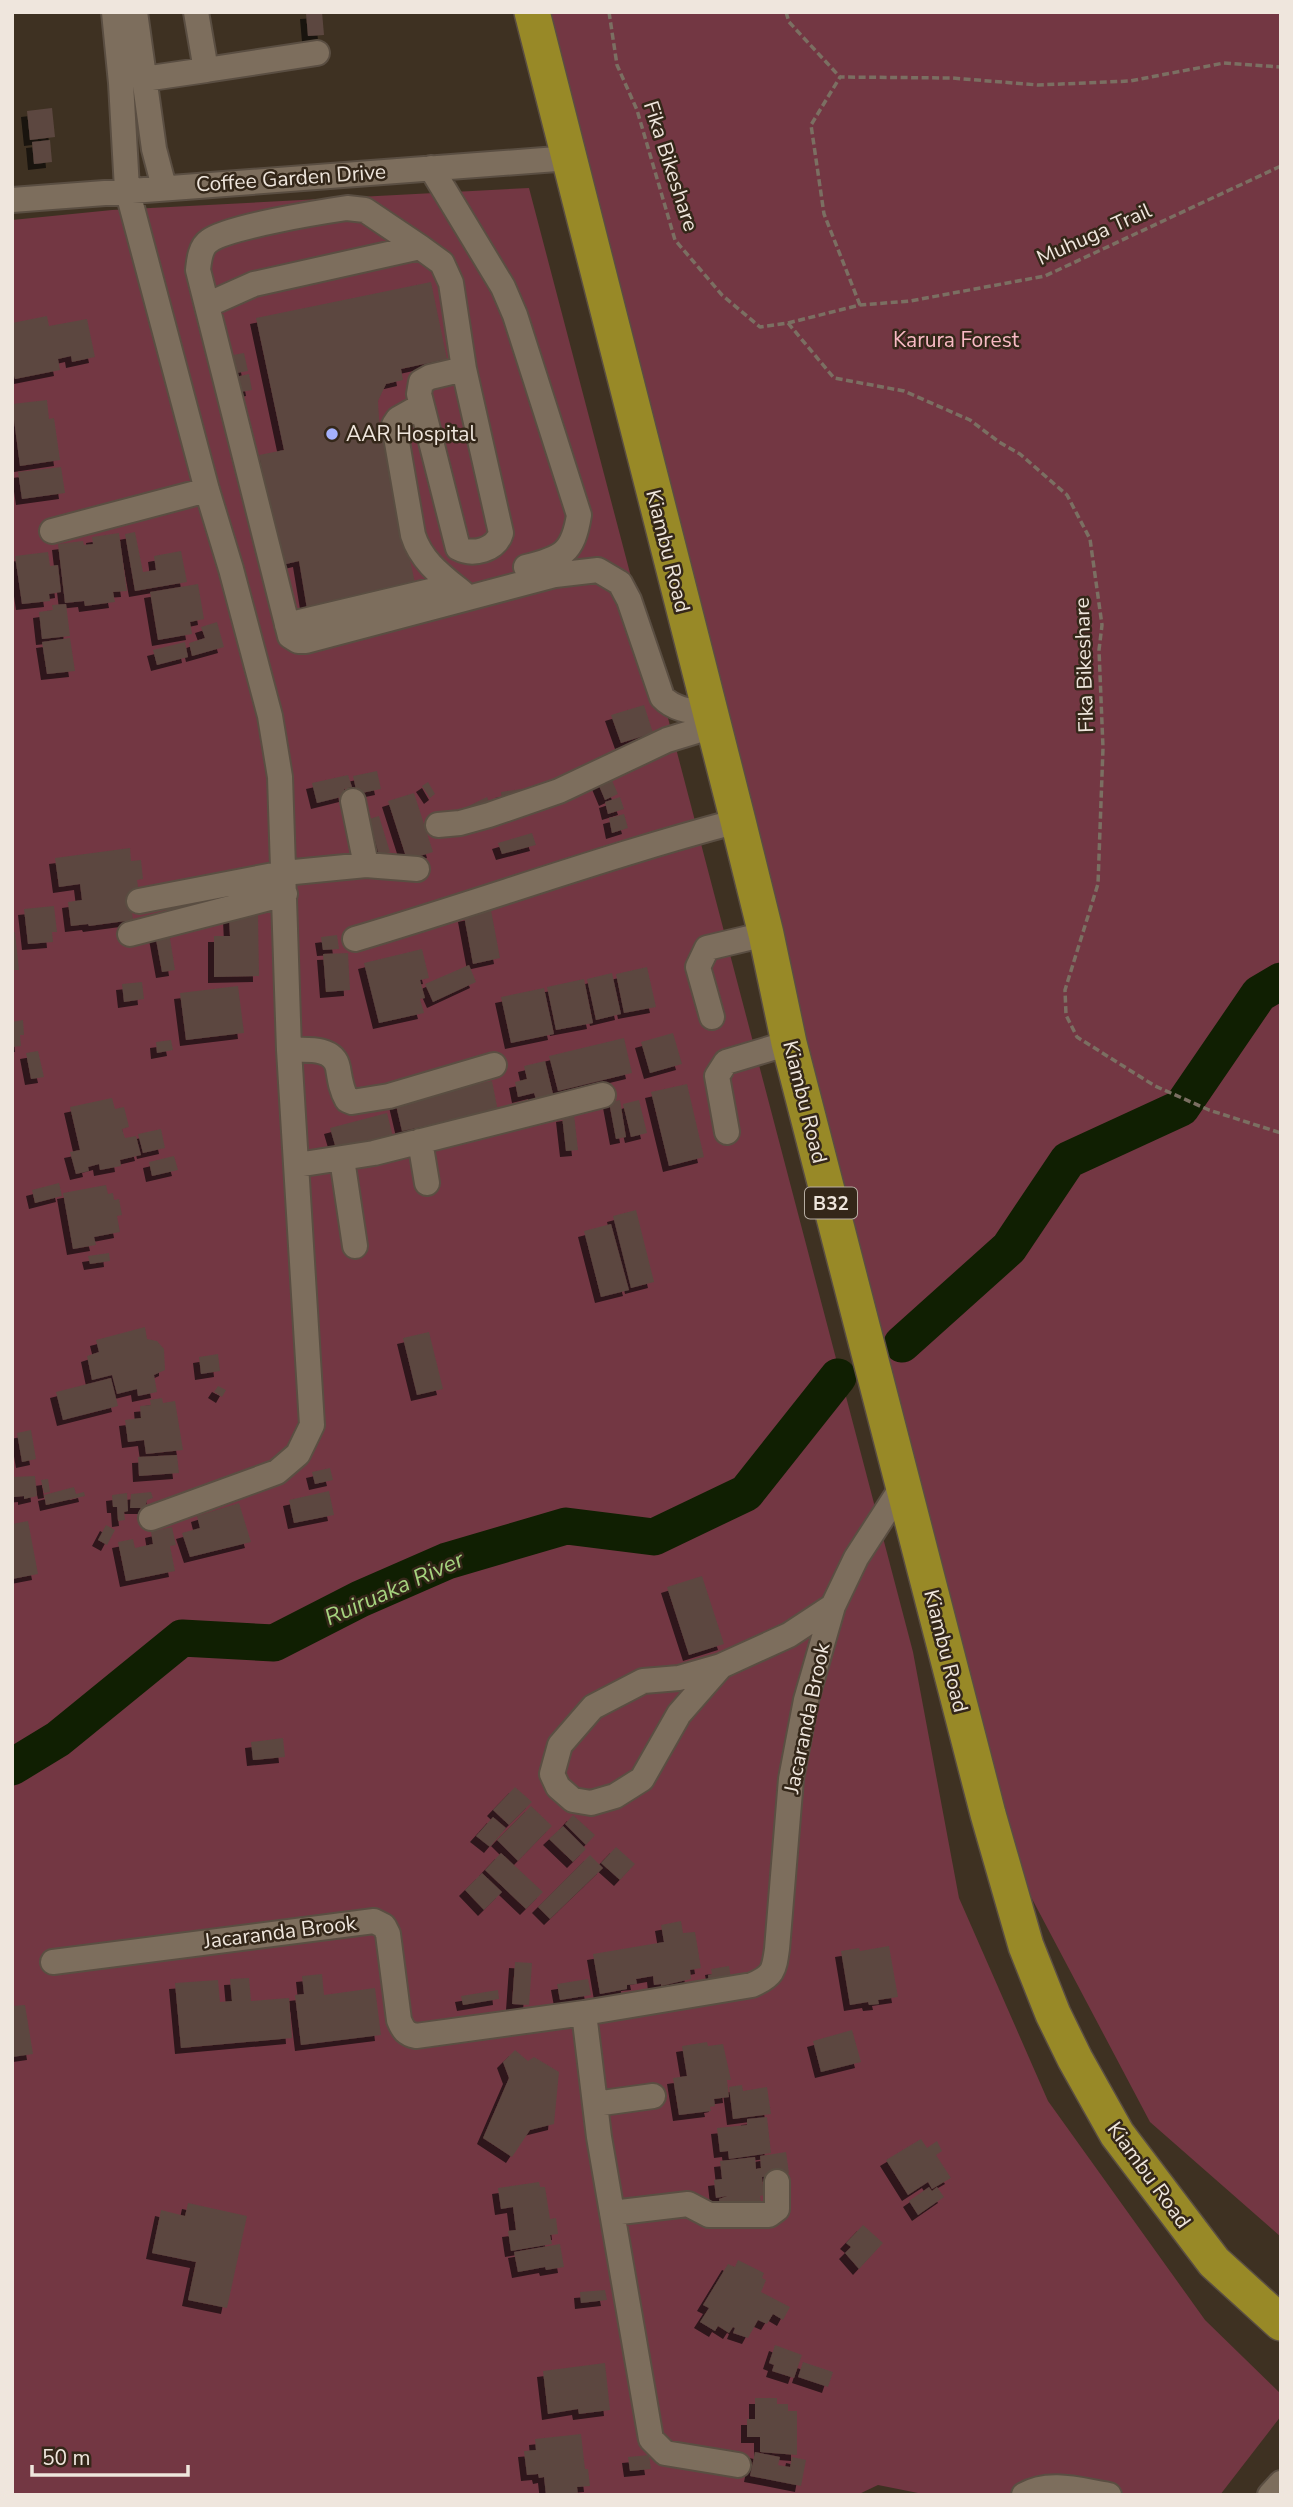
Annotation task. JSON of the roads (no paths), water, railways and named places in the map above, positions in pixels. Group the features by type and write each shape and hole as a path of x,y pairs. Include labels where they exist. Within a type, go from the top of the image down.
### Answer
{"highway":[{"name":"Kiambu Road","path":"532,12 738,821 789,1042 1005,1875 1026,1946 1053,2014 1089,2088 1116,2134 1214,2262 1281,2323"}],"street":[{"path":"114,12 127,189 206,490 232,569 270,716 280,777 289,1050 312,1425 298,1454 277,1472 151,1518"},
{"path":"135,12 155,149 164,187"},
{"path":"196,12 206,70"},
{"path":"144,79 317,53"},
{"path":"125,151 155,149"},
{"name":"Coffee Garden Drive","path":"12,200 127,189 570,158"},
{"path":"431,168 503,287 515,315 579,515 576,537 567,550 551,561 461,591 336,623 287,625 198,270 199,257 207,241 228,232 347,208 365,210 442,263 451,283 464,369 501,533 499,541 492,547 465,552 458,548 419,394 421,382 430,377 464,369"},
{"path":"207,305 254,284 421,247"},
{"path":"421,406 398,419 394,425 418,550 425,560 461,591"},
{"path":"52,531 206,490"},
{"path":"461,591 598,570 620,583 629,600 663,697 669,705 712,720"},
{"path":"438,825 460,823 489,815 559,791 712,720"},
{"path":"353,801 366,865"},
{"path":"355,939 675,838 738,821"},
{"path":"130,934 285,884 366,865 417,869"},
{"path":"139,901 285,884"},
{"path":"712,1017 698,967 707,948 766,934"},
{"path":"727,1132 716,1076 726,1062 789,1042"},
{"path":"289,1050 314,1051 332,1056 338,1067 340,1087 347,1100 352,1102 389,1096 494,1065"},
{"path":"297,1165 342,1159 603,1095"},
{"path":"420,1141 427,1183"},
{"path":"342,1159 355,1246"},
{"name":"Jacaranda Brook","path":"53,1962 374,1921 384,1926 388,1934 402,2030 408,2035 416,2036 584,2013 752,1985 768,1979 774,1967 777,1949 791,1779 806,1700 833,1606 856,1558 904,1484"},
{"name":"Jacaranda Brook","path":"722,1666 679,1714 642,1779 615,1796 592,1803 573,1800 558,1787 552,1774 561,1745 593,1707 643,1681 679,1678 722,1666 789,1635 833,1606"},
{"path":"584,2013 612,2213 651,2439 665,2452 738,2465"},
{"path":"596,2104 653,2096"},
{"path":"612,2213 688,2204 709,2215 769,2214 777,2209 777,2182"},
{"path":"1270,2495 1281,2483"},
{"path":"1024,2495 1056,2486 1109,2495"}],"waterway":[{"name":"Ruiruaka River","path":"902,1344 1009,1248 1068,1160 1181,1108 1259,994 1281,981"},
{"name":"Ruiruaka River","path":"12,1767 58,1739 182,1638 274,1643 360,1599 447,1561 566,1526 654,1537 746,1493 838,1377"}],"place":[{"name":"AAR Hospital","path":"332,434"}],"park label":[{"name":"Karura Forest","path":"956,340"}]}
